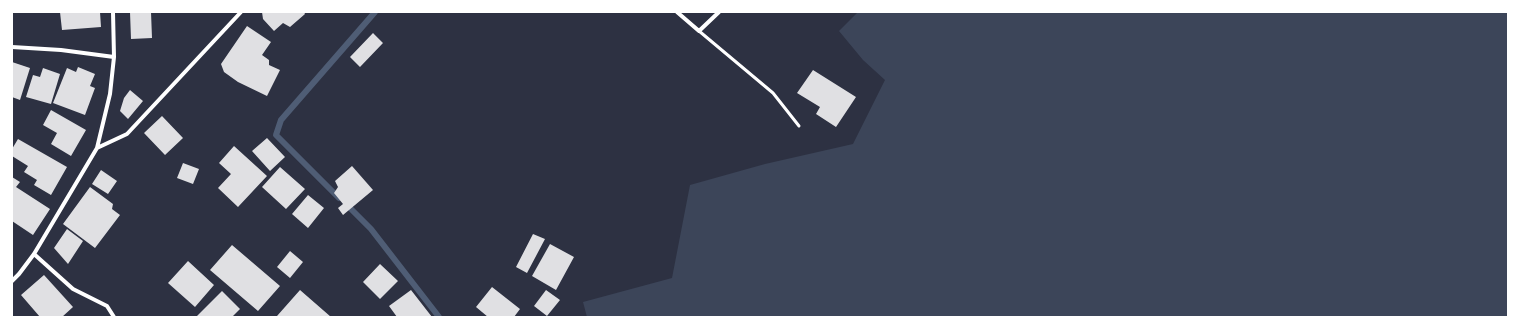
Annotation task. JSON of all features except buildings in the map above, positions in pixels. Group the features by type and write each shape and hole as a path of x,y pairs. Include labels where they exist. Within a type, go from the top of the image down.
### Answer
{"street":[{"path":"12,281 34,254 97,148 110,94 114,57 113,12"},
{"path":"97,148 127,134 242,12"},
{"path":"677,12 699,31 719,12"},
{"path":"12,47 61,50 114,57"},
{"path":"34,254 73,289 107,306 114,317"}],"lane":[{"path":"699,31 773,93 799,126"}],"shaded area":[{"path":"858,12 1508,12 1508,317 587,317 583,302 672,278 690,185 765,164 853,144 885,80 863,60 839,31"}],"waterway":[{"path":"339,198 276,135 281,120 375,12"},
{"path":"346,204 371,229 439,317"}]}
